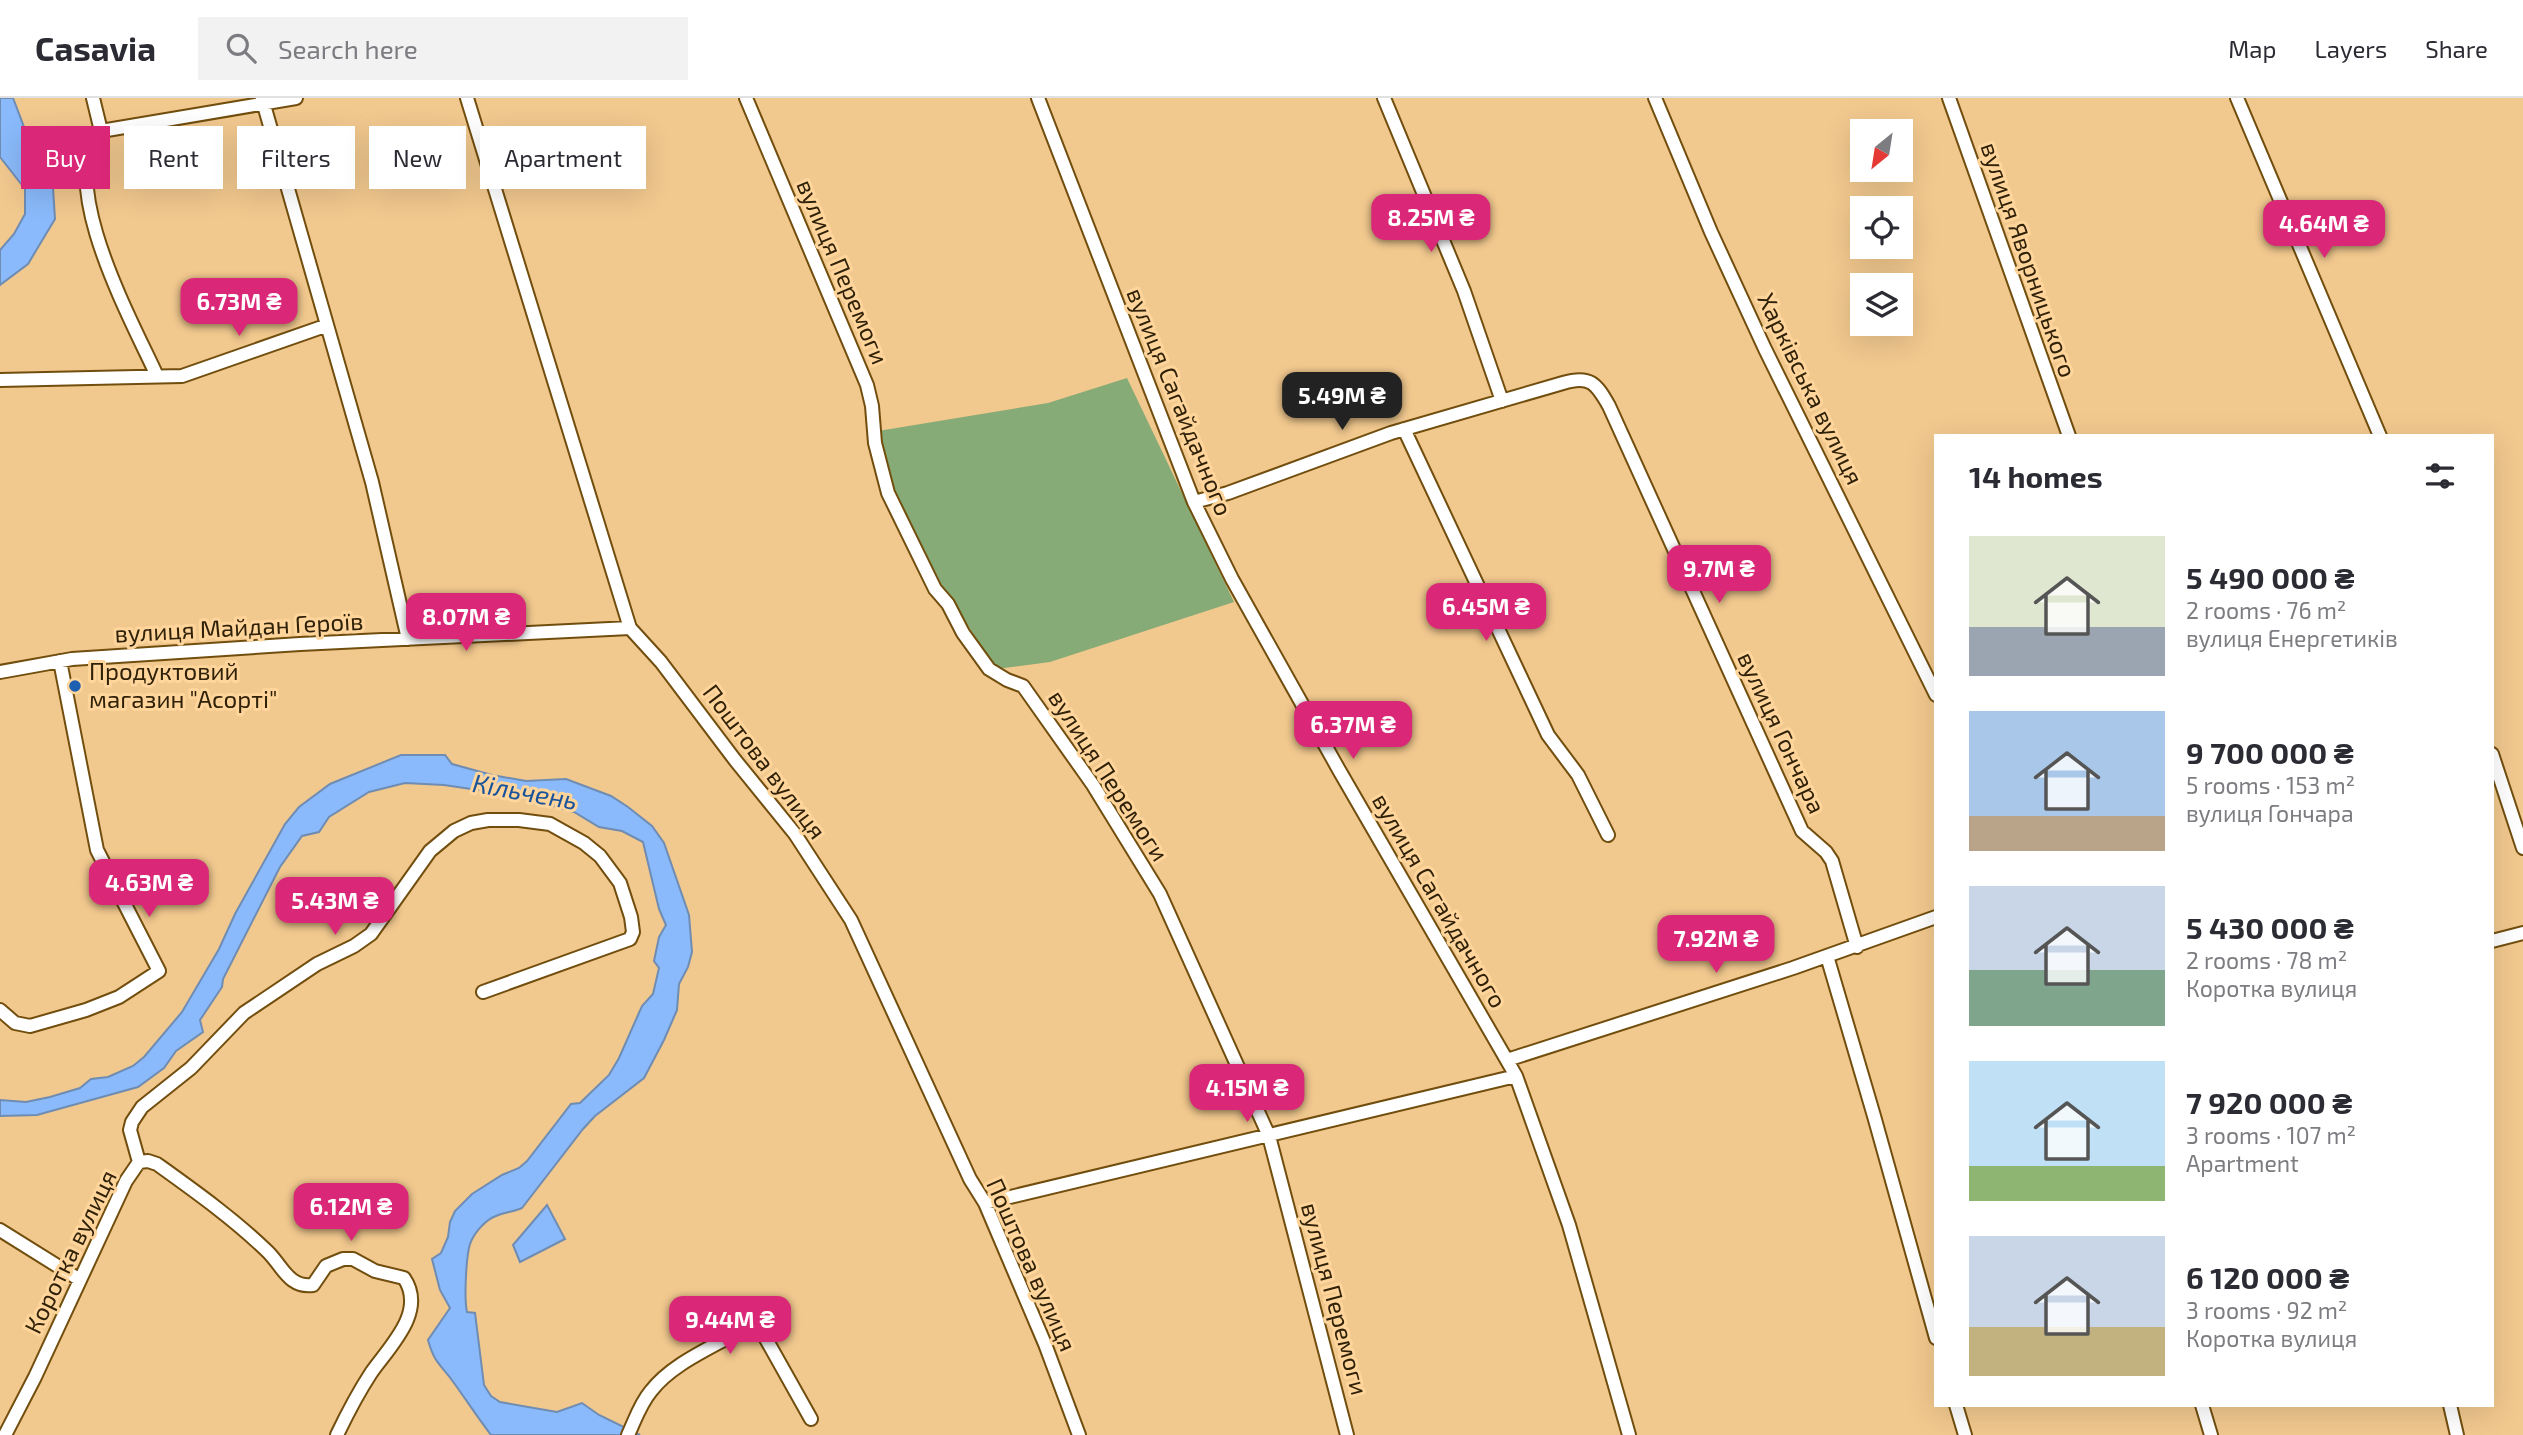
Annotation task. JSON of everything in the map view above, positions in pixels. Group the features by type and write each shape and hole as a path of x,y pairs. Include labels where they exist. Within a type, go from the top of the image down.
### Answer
{"street":[{"path":"93,98 100,126"},
{"path":"110,129 263,101 296,98"},
{"name":"Поштова вулиця","path":"467,98 630,628 661,662 795,834 852,920 970,1179 985,1203 1045,1344 1079,1435"},
{"name":"вулиця Перемоги","path":"746,98 867,385 875,443 888,493 935,589 948,604 963,633 989,669 1023,686 1093,785 1124,835 1160,894 1269,1136 1347,1435"},
{"name":"вулиця Сагайдачного","path":"1038,98 1194,502 1232,579 1516,1076 1569,1225 1629,1435"},
{"path":"1194,502 1228,493 1404,429 1502,401 1464,291 1384,98"},
{"name":"Харківська вулиця","path":"1655,98 1711,232 1765,349 1934,691"},
{"name":"вулиця Яворницького","path":"1949,98 2068,434"},
{"path":"2237,98 2379,434"},
{"path":"263,101 325,326 372,482 408,639"},
{"path":"87,189 91,219 98,243 157,376"},
{"path":"0,380 182,376 325,326"},
{"name":"вулиця Гончара","path":"1502,401 1575,380 1587,380 1598,386 1802,831 1826,852 1832,861 1857,947"},
{"path":"1404,429 1548,735 1578,775 1608,835"},
{"name":"вулиця Майдан Героїв","path":"0,672 60,661 300,644 630,628"},
{"path":"0,1010 15,1023 30,1026 119,997 159,971 97,850 60,661"},
{"path":"2494,760 2523,848"},
{"name":"Коротка вулиця","path":"139,1162 130,1130 142,1107 191,1068 244,1013 317,964 354,946 371,933 430,851 454,831 471,823 498,820 550,824 600,856 620,883 633,932 630,939 483,992"},
{"path":"1507,1060 1857,947 1934,918"},
{"path":"2494,940 2523,933"},
{"path":"1827,956 1934,1331"},
{"path":"985,1203 1516,1076"},
{"name":"Коротка вулиця","path":"5,1435 126,1181 139,1162 148,1161 158,1164 208,1200 248,1233 292,1280 302,1286 313,1284 326,1266 343,1259 353,1259 375,1271 404,1278 411,1297 402,1332 351,1405 337,1435"},
{"path":"0,1230 80,1280"},
{"path":"630,1431 638,1411 651,1391 667,1374 738,1332 751,1328 761,1330 811,1419"},
{"path":"1957,1407 1965,1435"},
{"path":"2203,1407 2211,1435"},
{"path":"2450,1407 2457,1435"}],"green space":[{"path":"1127,378 1234,602 1050,662 996,669 938,579 888,483 878,431 1048,403"}],"water":[{"path":"0,98 13,98 24,126 21,126 21,184 0,157"},
{"path":"25,189 53,189 55,219 28,264 0,285 0,250 14,234 25,214"},
{"name":"Кільчень","path":"401,755 445,755 452,764 526,781 566,779 611,796 628,807 652,826 664,843 689,915 692,952 679,984 677,1010 664,1040 644,1078 595,1116 522,1208 492,1218 480,1227 470,1244 466,1278 467,1312 475,1313 484,1385 491,1396 500,1402 557,1412 582,1403 599,1415 640,1435 491,1435 436,1360 428,1340 450,1308 440,1290 432,1259 441,1253 455,1211 472,1194 527,1161 571,1104 580,1103 609,1075 642,1006 653,994 659,968 654,961 659,937 666,925 659,909 643,842 622,831 599,827 574,812 512,795 444,785 405,783 369,792 329,817 319,832 302,836 280,867 223,979 222,987 200,1020 203,1032 176,1051 164,1068 138,1087 37,1115 0,1116 0,1100 26,1102 50,1097 80,1088 91,1079 108,1077 133,1066 144,1057 182,1012 219,949 235,914 285,824 299,807 330,784"},
{"path":"547,1205 565,1239 520,1262 513,1245"}],"place":[{"name":"Продуктовий магазин \"Асорті\"","path":"75,686"}]}
